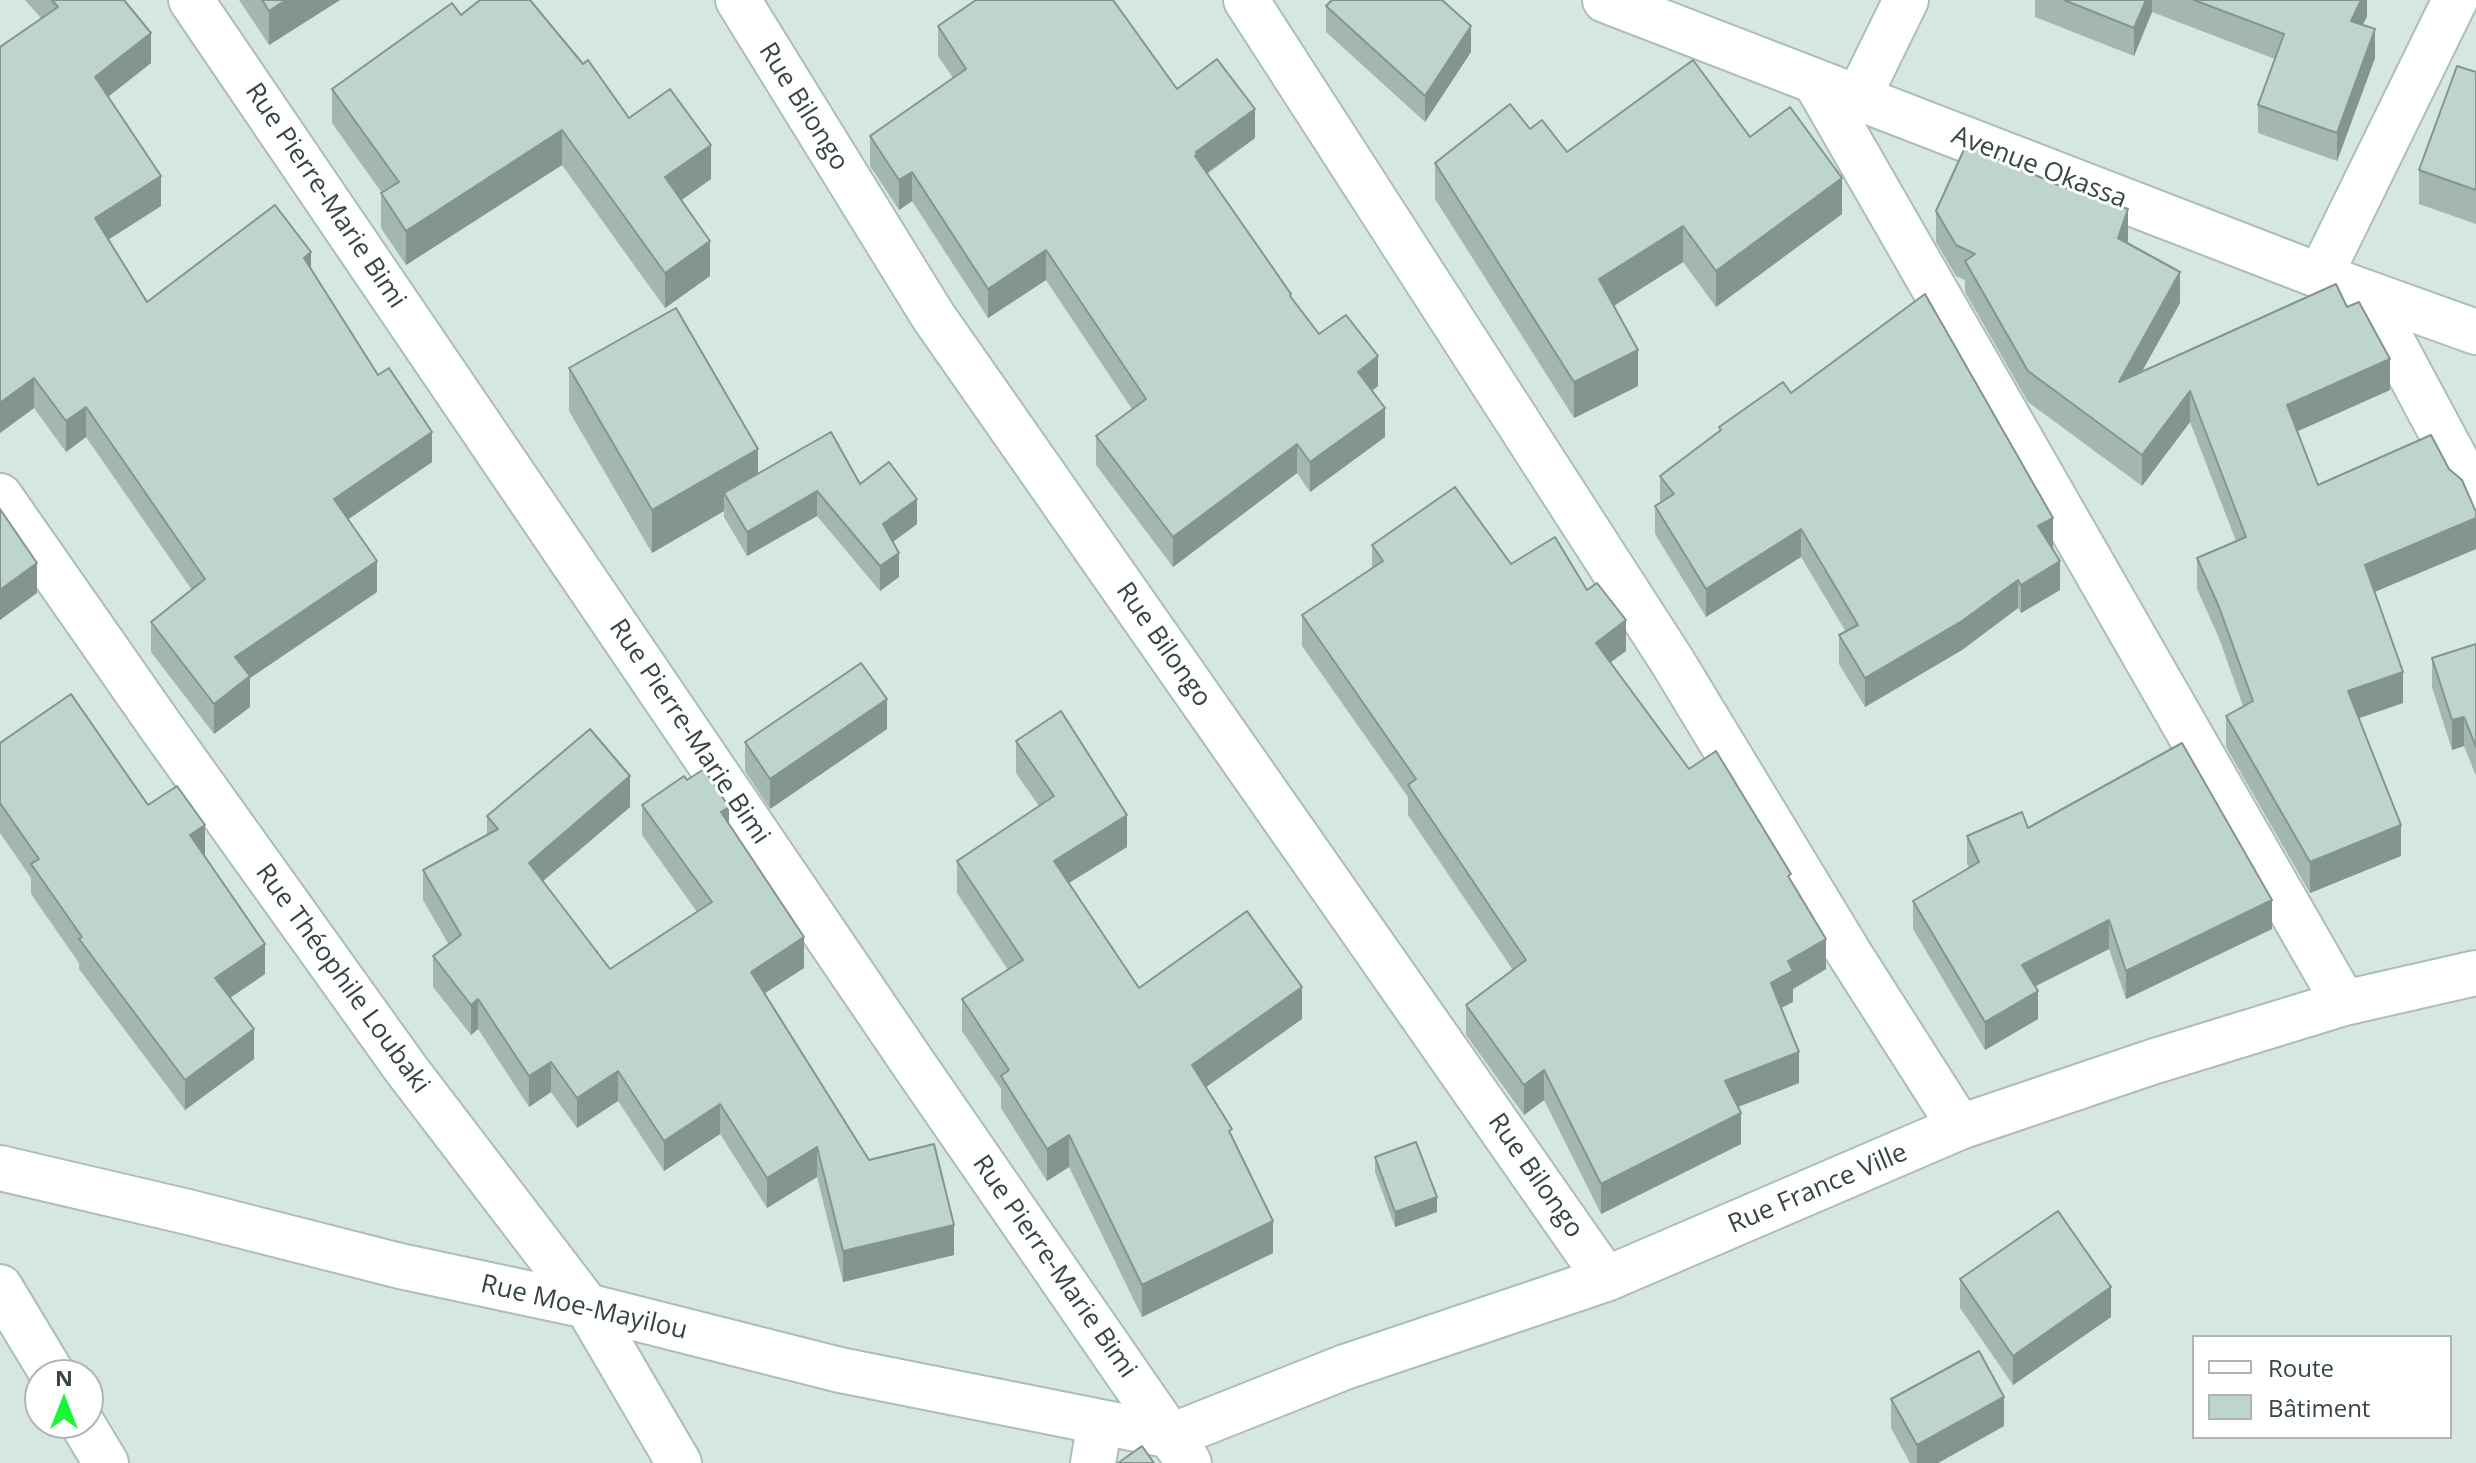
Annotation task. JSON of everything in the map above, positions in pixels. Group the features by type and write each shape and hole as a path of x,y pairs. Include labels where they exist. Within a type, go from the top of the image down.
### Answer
{"street":[{"name":"Rue Pierre-Marie Bimi","path":"191,0 915,1066 1180,1450"},
{"name":"Rue Bilongo","path":"738,0 933,316 1606,1279"},
{"path":"1246,0 1672,661 1849,953 1960,1127"},
{"name":"Avenue Okassa","path":"1605,0 2367,294 2476,332"},
{"path":"1858,98 1906,0"},
{"path":"2320,276 2455,0"},
{"path":"1815,81 2344,1003"},
{"path":"2367,294 2471,488"},
{"name":"Rue Théophile Loubaki","path":"0,496 406,1069 587,1306 679,1463"},
{"name":"Rue France Ville","path":"1180,1450 1345,1367 1606,1279 1960,1127 2152,1062 2344,1003 2476,973"},
{"name":"Rue Moe-Mayilou","path":"0,1168 400,1266 587,1306 840,1370 1097,1442 1180,1450"},
{"path":"0,1287 43,1359"},
{"path":"92,1439 106,1463"}],"shaded area":[{"path":"0,0 2476,0 2476,1463 0,1463"}],"building":[{"path":"52,0 124,0 151,33 95,77 161,176 95,218 147,302 275,205 311,252 304,258 378,375 389,368 432,432 334,499 377,561 235,657 250,676 214,704 151,622 205,579 86,407 66,421 34,378 0,403 0,47 58,7"},
{"path":"262,0 286,0 269,11"},
{"path":"480,0 530,0 583,64 588,60 629,118 670,89 711,145 665,177 710,241 665,273 562,130 406,231 381,193 399,182 332,89 452,3 461,15"},
{"path":"976,0 1113,0 1177,89 1217,59 1255,109 1196,152 1195,156 1319,334 1346,315 1378,356 1358,372 1385,408 1310,462 1297,444 1173,537 1096,436 1146,399 1046,250 988,289 912,172 899,180 870,136 966,69 938,26"},
{"path":"1332,0 1442,0 1471,26 1425,96 1326,6"},
{"path":"2064,0 2146,0 2134,28"},
{"path":"2194,0 2361,0 2351,21 2375,29 2337,133 2258,105 2284,34"},
{"path":"1693,60 1750,137 1790,107 1842,178 1716,271 1683,226 1599,279 1638,350 1574,382 1435,163 1510,104 1530,129 1542,120 1567,152"},
{"path":"2457,66 2476,72 2476,190 2419,170"},
{"path":"1966,145 2058,185 2128,209 2118,238 2180,272 2119,382 2336,284 2347,307 2359,302 2390,359 2287,405 2318,485 2431,435 2449,469 2462,480 2476,512 2476,518 2365,565 2403,672 2348,691 2401,825 2310,862 2226,716 2253,701 2219,607 2197,558 2246,537 2190,391 2142,455 2028,371 1965,261 1975,254 1956,245 1936,211"},
{"path":"1925,294 2053,518 2038,526 2060,561 2021,585 2018,580 1962,621 1865,678 1839,635 1858,625 1801,529 1706,589 1655,506 1674,494 1660,476 1721,430 1719,427 1783,382 1791,393"},
{"path":"676,308 758,449 652,510 569,368"},
{"path":"831,432 860,484 889,462 917,499 883,524 899,553 880,566 817,491 747,532 724,493"},
{"path":"1455,487 1511,564 1555,537 1587,590 1597,583 1626,620 1596,643 1689,769 1716,751 1791,874 1788,876 1826,939 1788,961 1793,971 1771,983 1799,1052 1725,1081 1741,1113 1601,1184 1544,1070 1524,1085 1466,1005 1526,960 1408,785 1416,779 1302,615 1383,561 1372,545"},
{"path":"0,509 37,563 0,590"},
{"path":"2476,644 2476,747 2464,717 2452,720 2432,658"},
{"path":"861,663 887,699 770,779 745,742"},
{"path":"71,694 148,805 177,786 205,825 190,835 265,944 215,978 254,1029 185,1080 79,939 82,937 31,864 39,859 0,803 0,743"},
{"path":"1061,711 1127,815 1054,861 1139,988 1247,911 1302,987 1192,1065 1232,1129 1229,1131 1273,1221 1142,1285 1069,1135 1047,1149 1001,1076 1009,1070 962,999 1023,960 957,861 1054,796 1016,741"},
{"path":"590,729 630,776 529,863 610,969 712,902 642,805 684,776 687,780 704,769 729,807 721,812 804,937 751,972 869,1160 934,1144 954,1225 843,1251 817,1147 767,1178 720,1104 664,1141 618,1071 577,1098 551,1062 529,1076 478,999 471,1005 433,956 461,935 423,870 498,829 487,816"},
{"path":"2182,743 2272,900 2126,971 2109,920 2022,965 2038,991 1985,1022 1913,901 1979,862 1967,836 2022,812 2028,828"},
{"path":"1416,1142 1437,1197 1395,1212 1375,1157"},
{"path":"2058,1211 2111,1287 2013,1356 1960,1279"},
{"path":"1979,1351 2004,1397 1917,1445 1891,1399"},
{"path":"1142,1446 1154,1463 1118,1463"}]}
